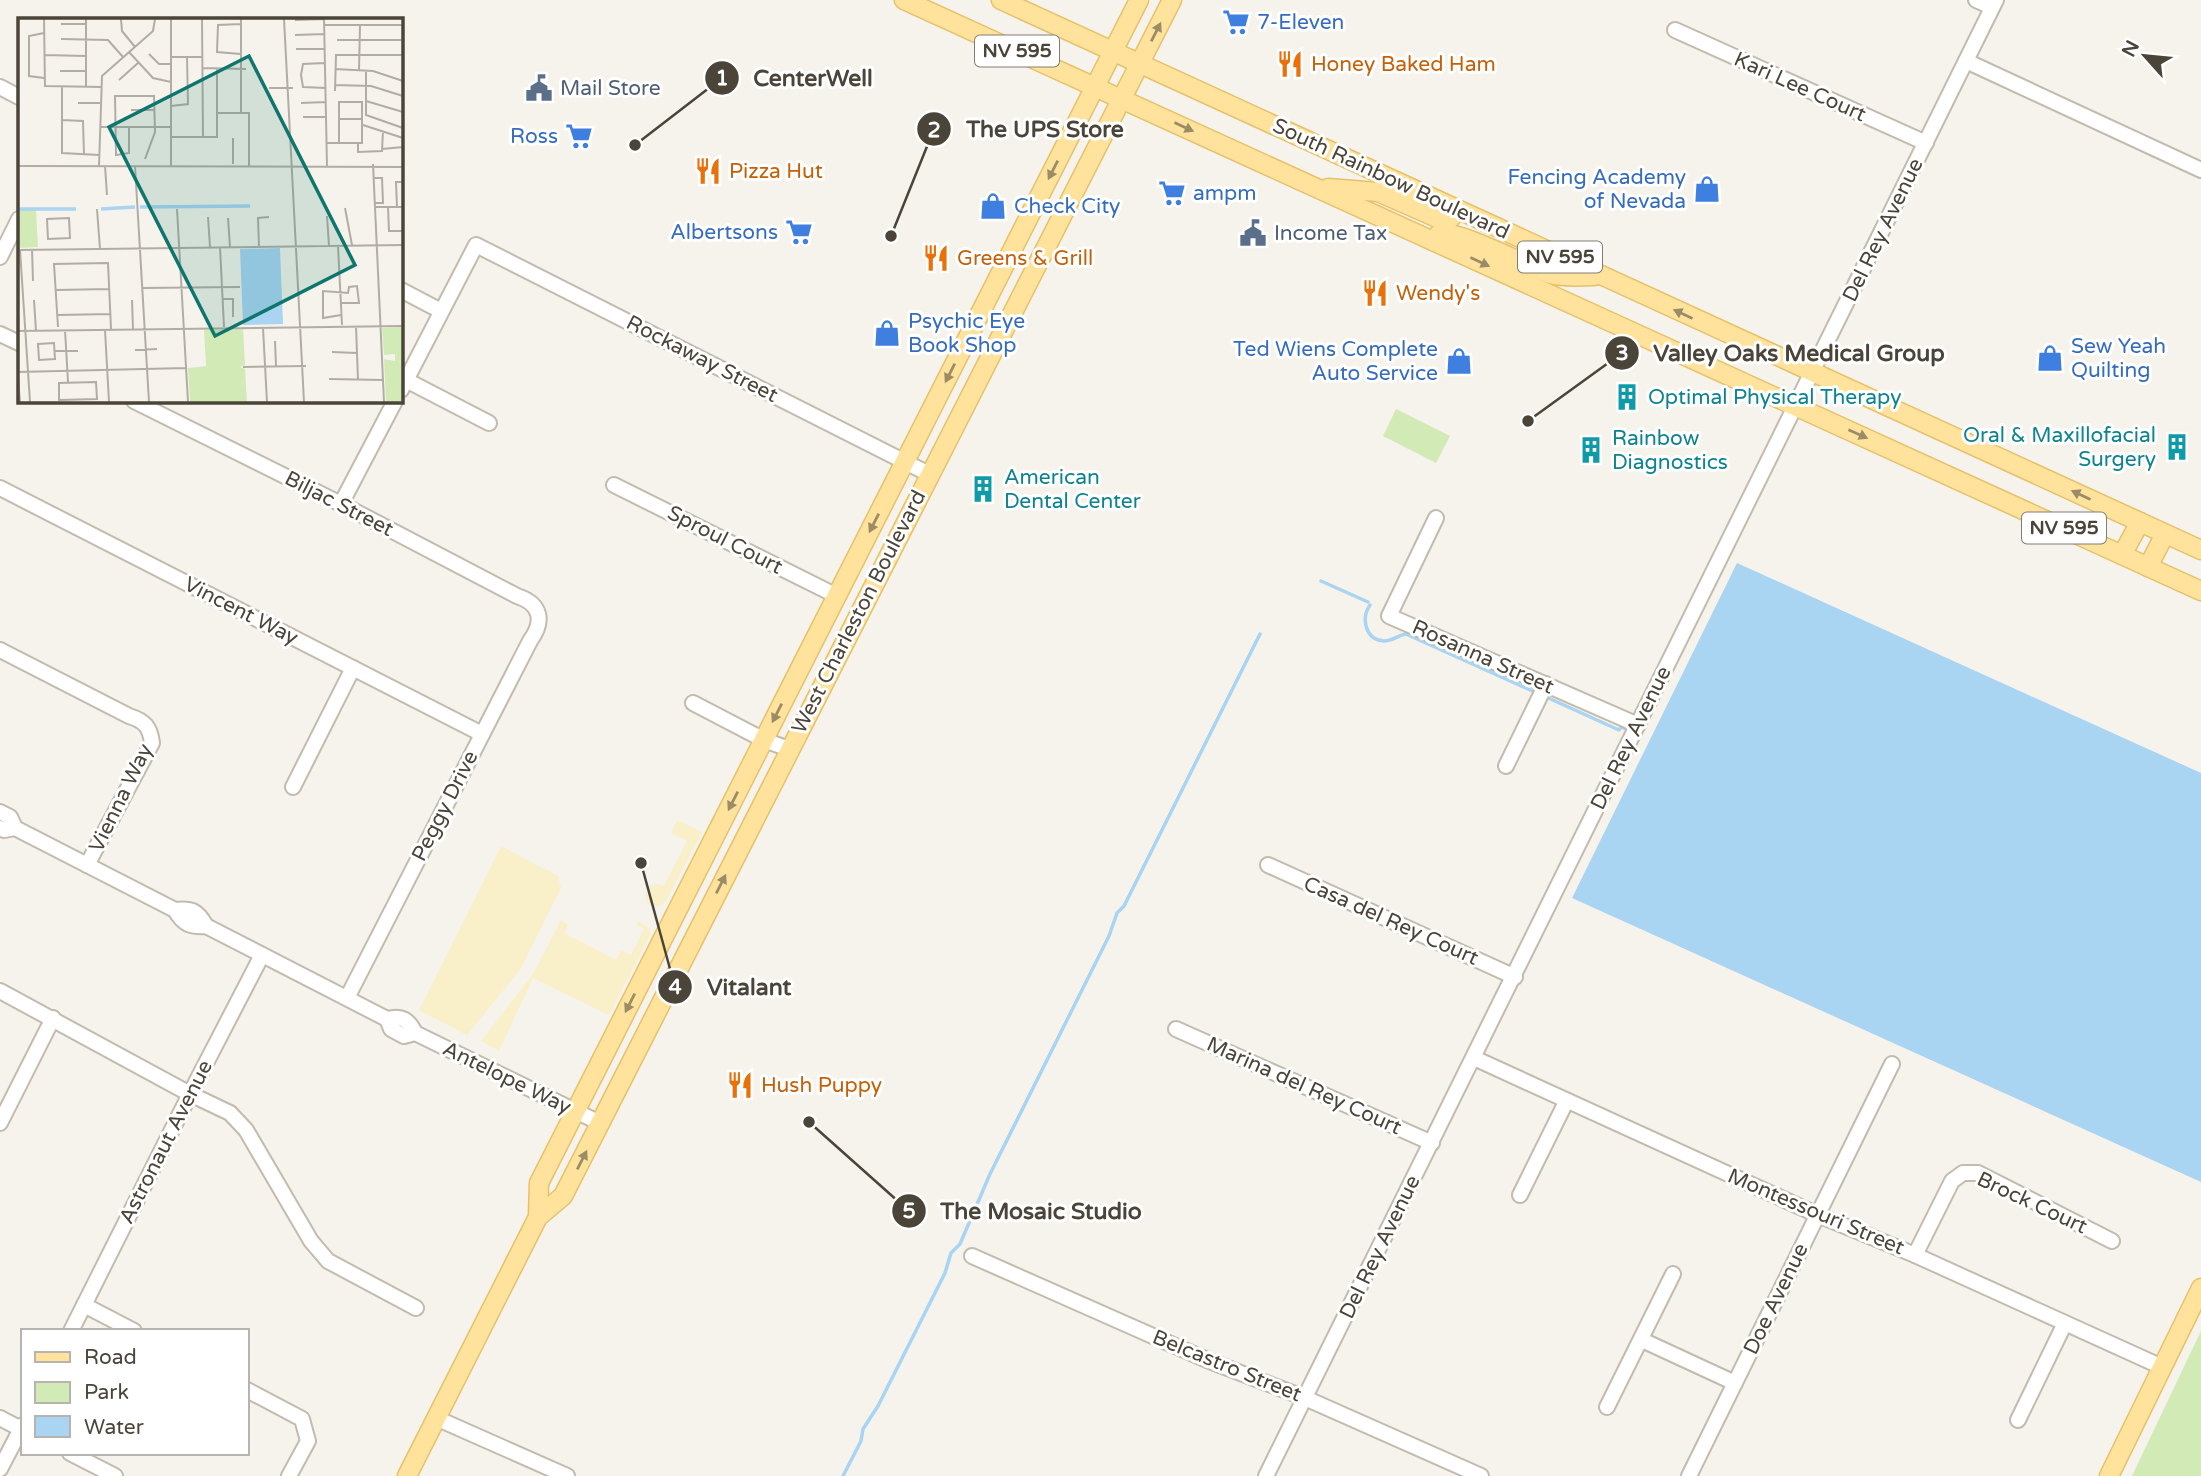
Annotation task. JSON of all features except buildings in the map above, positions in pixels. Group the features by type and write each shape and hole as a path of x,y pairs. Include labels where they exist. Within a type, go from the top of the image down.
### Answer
{"main road":[{"name":"South Rainbow Boulevard","path":"904,0 2201,591"},
{"name":"South Rainbow Boulevard","path":"1001,0 2201,550"},
{"name":"West Charleston Boulevard","path":"538,1217 539,1183 1139,0"},
{"name":"West Charleston Boulevard","path":"407,1476 538,1217 563,1196 1172,0"},
{"path":"1314,187 1378,192 1444,221 1450,219 1457,210"},
{"path":"1433,241 1439,234 1452,233 1552,275 1601,276"},
{"path":"2122,555 2140,522"},
{"path":"2148,567 2165,534"},
{"path":"2109,1476 2201,1289"}],"street":[{"path":"1976,0 1994,4"},
{"name":"Del Rey Avenue","path":"1266,1476 1994,4"},
{"name":"Kari Lee Court","path":"1675,30 1926,143"},
{"path":"1966,61 2201,170"},
{"path":"0,87 18,96"},
{"path":"0,257 18,221"},
{"name":"Rockaway Street","path":"441,311 476,245 929,474"},
{"path":"402,291 441,311 403,385 489,423"},
{"path":"0,334 18,343"},
{"name":"Biljac Street","path":"136,402 517,596 530,600 538,613"},
{"path":"341,505 394,402"},
{"name":"Sproul Court","path":"614,485 837,596"},
{"name":"Vincent Way","path":"0,488 482,734"},
{"name":"Rosanna Street","path":"1436,518 1389,616 1638,725"},
{"name":"Peggy Drive","path":"347,998 538,630 538,613"},
{"name":"Vienna Way","path":"0,650 129,716 142,720 150,730 152,743 87,865"},
{"path":"293,787 353,667"},
{"path":"1506,766 1546,684"},
{"path":"693,703 764,740 789,749"},
{"name":"Antelope Way","path":"0,811 10,817 7,828 175,910 189,908 200,914 206,926 387,1019 391,1029 404,1035 415,1033 600,1123"},
{"name":"Casa del Rey Court","path":"1268,865 1514,977"},
{"name":"Astronaut Avenue","path":"72,1329 262,955"},
{"path":"0,991 230,1113 246,1130 311,1241 328,1261 416,1308"},
{"path":"0,1123 53,1018"},
{"name":"Marina del Rey Court","path":"1176,1029 1432,1143"},
{"name":"Montessouri Street","path":"1474,1058 1566,1102 2162,1367"},
{"name":"Doe Avenue","path":"1689,1476 1892,1064"},
{"path":"1520,1195 1566,1102"},
{"name":"Brock Court","path":"1915,1255 1952,1181 1963,1173 1978,1173 2112,1241"},
{"name":"Belcastro Street","path":"972,1256 1207,1360 1305,1398 1479,1475"},
{"path":"1607,1407 1673,1274"},
{"path":"84,1304 130,1329"},
{"path":"2018,1420 2065,1323"},
{"path":"1642,1340 1735,1383"},
{"path":"248,1391 302,1419 308,1441 289,1476"},
{"path":"0,1418 21,1428"},
{"path":"436,1418 566,1476"},
{"path":"0,1469 21,1430"},
{"path":"74,1455 115,1476"}],"green space":[{"path":"1396,409 1450,436 1436,463 1383,436"},
{"path":"2201,1331 2201,1476 2132,1476"}],"sand":[{"path":"677,820 702,832 666,901 660,906 653,906 648,904 645,896 651,885 654,886 655,883 664,886 687,841 671,833"},
{"path":"501,846 558,876 561,888 520,970 467,1035 419,1010"},
{"path":"561,920 568,924 564,933 616,960 621,950 631,955 644,929 637,925 637,921 650,928 650,935 609,1015 533,978 499,1051 481,1041 533,974"}],"water":[{"path":"1737,563 2201,773 2201,1182 1572,898"}],"waterway":[{"path":"1321,581 1368,602"},
{"path":"1370,605 1366,628 1378,640 1387,641 1406,634 1537,693"},
{"path":"843,1476 861,1441 863,1429 878,1406 945,1273 951,1253 960,1244 990,1174 1109,936 1117,913 1124,906 1260,634"},
{"path":"1544,696 1619,730 1621,727 1626,729"}],"place":[{"name":"7-Eleven","path":"1236,22"},
{"name":"Honey Baked Ham","path":"1290,64"},
{"name":"Mail Store","path":"539,88"},
{"name":"Ross","path":"579,136"},
{"name":"CenterWell","path":"635,145"},
{"name":"Pizza Hut","path":"708,171"},
{"name":"Fencing Academy of Nevada","path":"1707,189"},
{"name":"ampm","path":"1172,193"},
{"name":"Check City","path":"993,206"},
{"name":"Albertsons","path":"799,232"},
{"name":"Income Tax","path":"1253,233"},
{"name":"The UPS Store","path":"891,236"},
{"name":"Greens & Grill","path":"936,258"},
{"name":"Wendy's","path":"1375,293"},
{"name":"Psychic Eye Book Shop","path":"887,333"},
{"name":"Sew Yeah Quilting","path":"2050,358"},
{"name":"Ted Wiens Complete Auto Service","path":"1459,361"},
{"name":"Optimal Physical Therapy","path":"1627,397"},
{"name":"Valley Oaks Medical Group","path":"1528,421"},
{"name":"Oral & Maxillofacial Surgery","path":"2177,447"},
{"name":"Rainbow Diagnostics","path":"1591,450"},
{"name":"American Dental Center","path":"983,489"},
{"name":"Vitalant","path":"641,863"},
{"name":"Hush Puppy","path":"740,1085"},
{"name":"The Mosaic Studio","path":"809,1122"}]}
